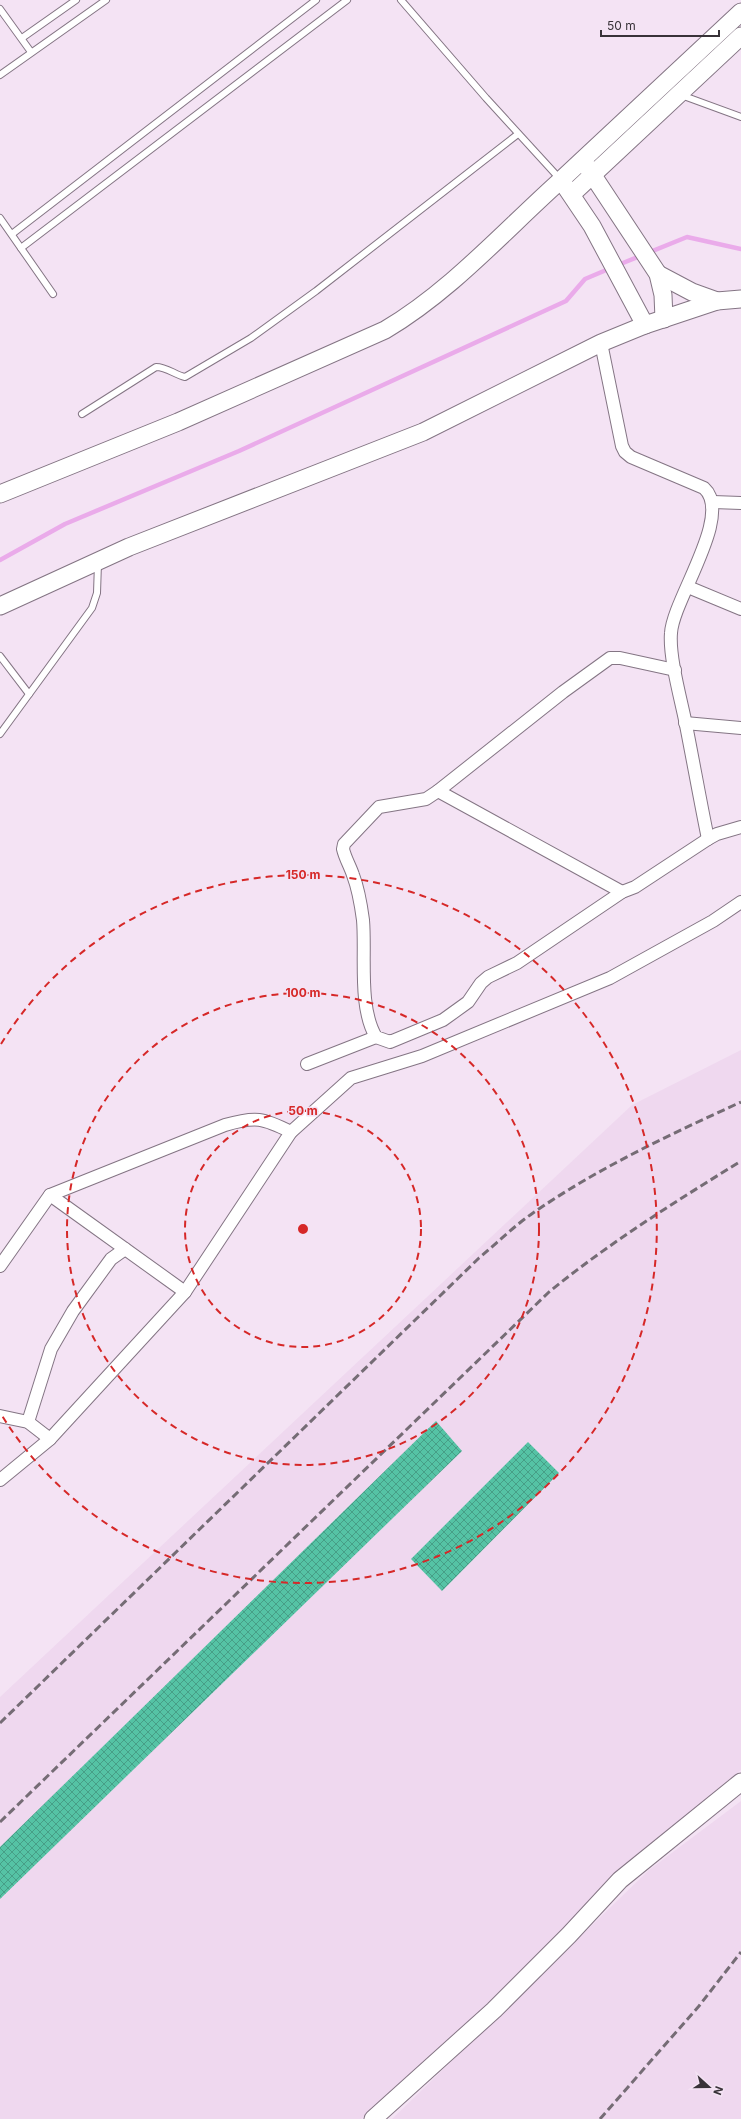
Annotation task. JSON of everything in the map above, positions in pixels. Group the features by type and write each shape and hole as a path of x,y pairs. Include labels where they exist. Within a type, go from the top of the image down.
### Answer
{"street":[{"path":"0,494 178,422 385,330 412,314 436,295 741,12"},
{"path":"572,194 741,36"},
{"path":"583,160 655,270 663,295 664,319"},
{"path":"561,180 572,194 592,226 645,325"},
{"path":"655,270 681,287 717,301"},
{"path":"0,606 129,547 423,432 602,344 645,325 717,301 741,299"},
{"path":"602,344 622,446 625,452 631,457 704,488 710,493 713,502 710,529 671,633 675,670 708,840"},
{"path":"713,502 741,503"},
{"path":"688,587 741,610"},
{"path":"376,1037 373,1031 366,1001 363,920 354,876 342,849 344,844 379,807 426,798 438,791 563,692 610,658 620,658 675,670"},
{"path":"685,723 741,728"},
{"path":"438,791 622,892"},
{"path":"307,1064 376,1037 390,1042 443,1020 468,1002 481,983 488,977 517,962 622,892 636,887 717,834 741,827"},
{"path":"0,1480 50,1439 185,1292 291,1132 351,1078 422,1056 610,978 713,921 741,902"},
{"path":"0,1266 50,1196 225,1125 248,1118 267,1120 291,1132"},
{"path":"50,1196 185,1292"},
{"path":"28,1422 54,1343 73,1311 110,1258 125,1249"},
{"path":"0,1416 28,1422 50,1439"},
{"path":"373,2119 494,2010 569,1935 620,1880 741,1782"}],"lane":[{"path":"22,38 76,0"},
{"path":"0,75 106,0"},
{"path":"12,234 316,0"},
{"path":"21,248 347,0"},
{"path":"401,0 518,134 561,180"},
{"path":"0,9 32,52"},
{"path":"680,94 741,117"},
{"path":"82,414 156,367 162,367 177,375 185,377 251,338 388,236 518,134"},
{"path":"0,218 53,294"},
{"path":"0,734 92,608 98,586 97,562"},
{"path":"0,656 29,694"}],"shaded area":[{"path":"741,1050 741,1770 628,1862 467,2030 361,2119 0,2119 0,1697 632,1105"},
{"path":"741,1801 741,2119 392,2119 649,1870"}],"building":[{"path":"436,1421 462,1451 0,1899 0,1847"},
{"path":"528,1442 559,1473 442,1591 411,1559"}],"waterway":[{"path":"618,265 687,237 741,249"},
{"path":"0,560 65,524 239,451 566,301 585,279 611,268"}],"railway":[{"path":"0,1723 479,1258 512,1229 533,1213 608,1167 741,1102"},
{"path":"0,1822 549,1292 619,1240 741,1161"},
{"path":"600,2119 699,2006 741,1952"}]}
